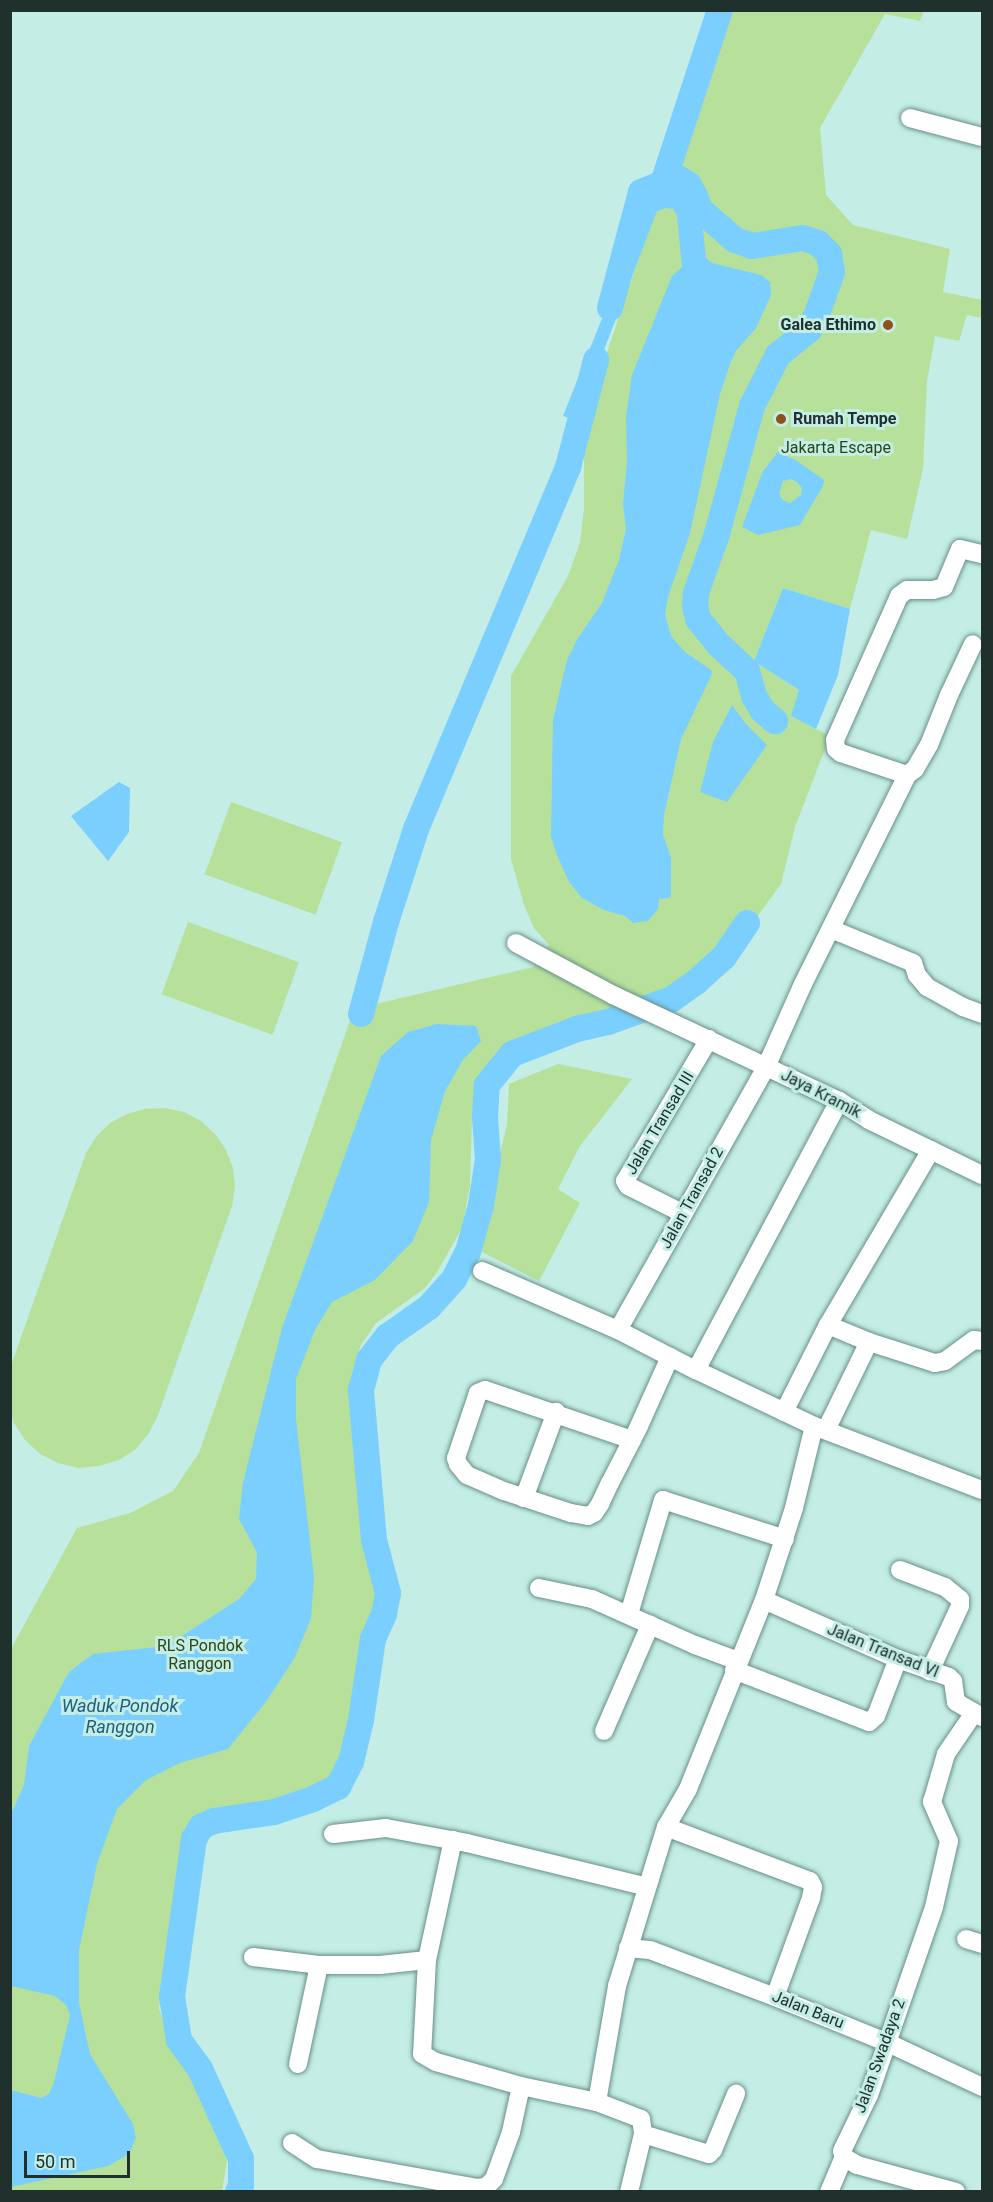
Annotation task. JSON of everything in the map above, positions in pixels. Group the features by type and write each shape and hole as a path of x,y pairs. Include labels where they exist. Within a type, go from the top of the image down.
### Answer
{"street":[{"path":"910,118 982,137"},
{"path":"907,776 841,753 836,749 835,740 898,596 907,590 933,590 944,586 960,549 982,554"},
{"name":"Jalan Transad 2","path":"618,1330 766,1067 907,776 924,757 973,644"},
{"path":"831,929 913,963 917,975 927,987 963,1007 982,1014"},
{"name":"Jaya Kramik","path":"516,943 630,1004 840,1101 982,1175"},
{"name":"Jalan Transad III","path":"682,1213 628,1186 626,1180 709,1039"},
{"path":"696,1370 840,1101"},
{"path":"784,1412 828,1325 931,1150"},
{"path":"482,1271 618,1330 696,1370 820,1428 982,1490"},
{"path":"828,1325 869,1342 935,1363 945,1361 974,1340 982,1341"},
{"path":"597,2102 617,1986 666,1827 688,1789 764,1600 820,1428 869,1342"},
{"path":"632,1440 556,1412 486,1390 478,1393 456,1458 467,1475 524,1498 582,1516 594,1513 632,1440 670,1357"},
{"path":"524,1498 556,1412"},
{"path":"629,1614 663,1500 785,1539"},
{"path":"900,1570 945,1587 960,1599 960,1606 930,1671"},
{"path":"538,1588 592,1599 736,1665 869,1722 876,1716 898,1659"},
{"name":"Jalan Transad VI","path":"764,1600 954,1681 956,1702 978,1715"},
{"path":"604,1731 650,1625"},
{"name":"Jalan Swadaya 2","path":"830,2192 844,2157 842,2151 869,2095 934,1907 950,1841 932,1802 946,1754 978,1715"},
{"path":"666,1827 810,1881 813,1887 811,1899 775,1996"},
{"path":"333,1834 386,1828 453,1840 647,1887"},
{"path":"453,1840 427,1960 422,2054 436,2062 521,2086 597,2102 641,2119 643,2134 629,2192"},
{"name":"Jalan Baru","path":"628,1948 650,1950 775,1996 886,2042 982,2086"},
{"path":"253,1957 318,1965 380,1965 427,1960"},
{"path":"298,2064 318,1965"},
{"path":"292,2143 317,2159 476,2188 486,2187 494,2179 511,2132 521,2086"},
{"path":"643,2134 709,2154 713,2150 736,2094"},
{"path":"844,2157 857,2164 956,2192"}],"green space":[{"name":"RLS Pondok Ranggon","path":"723,11 924,11 920,21 885,14 820,128 826,195 853,225 950,249 943,292 982,300 982,318 967,315 959,341 935,336 927,381 923,469 907,539 871,530 850,609 783,588 754,661 800,691 791,716 830,736 795,827 781,884 751,925 739,920 712,961 671,992 506,1051 493,1063 478,1092 472,1118 470,1186 462,1228 437,1272 425,1288 376,1323 361,1345 352,1373 351,1412 381,1589 381,1604 365,1644 345,1758 331,1781 309,1793 249,1812 214,1815 197,1822 188,1839 162,1984 159,2008 169,2040 216,2123 227,2161 222,2191 11,2192 11,1649 77,1528 130,1513 173,1491 199,1453 354,1009 534,967 549,945 534,928 524,905 511,859 511,676 568,576 580,543 584,509 584,442 591,400 636,266 675,161 675,147"},
{"path":"231,802 342,842 316,915 205,874"},
{"path":"188,922 299,962 273,1035 162,994"},
{"path":"558,1064 632,1079 580,1146 558,1189 580,1203 539,1281 476,1249 507,1125 509,1084"},
{"path":"165,1108 184,1112 201,1121 215,1134 226,1150 233,1168 235,1187 232,1206 158,1415 149,1433 136,1449 119,1460 99,1466 79,1468 58,1463 40,1454 25,1440 14,1423 10,1411 12,1363 86,1153 96,1137 110,1123 127,1114 145,1109"}],"water":[{"path":"676,113 685,116 675,147 675,161 698,175 707,191 714,212 702,221 706,258 712,263 761,275 770,282 771,295 756,328 736,351 730,364 720,394 690,533 668,597 665,615 671,636 685,652 711,670 712,674 681,739 664,815 663,834 671,858 671,895 669,898 659,899 658,909 648,921 633,923 625,916 604,910 582,898 569,882 557,855 551,837 553,720 567,660 578,638 602,603 619,560 626,529 623,504 627,462 626,416 632,375 672,276 682,267 677,215 673,209 666,208 657,211 577,421 563,416 651,196"},
{"path":"778,452 797,461 824,480 823,486 800,525 758,535 742,527 763,471","holes":["791,479 802,488 801,495 790,503 783,500 779,494 783,481"]},
{"path":"783,588 850,609 838,675 816,729 791,716 799,690 754,661"},
{"path":"732,705 746,724 767,745 727,802 700,792 713,742"},
{"path":"119,782 130,788 129,832 108,861 71,816"},
{"name":"Waduk Pondok Ranggon","path":"437,1024 476,1026 481,1041 463,1060 445,1091 431,1140 429,1202 413,1241 375,1280 332,1302 315,1330 296,1379 296,1419 314,1577 311,1619 294,1659 265,1703 228,1749 180,1763 146,1780 117,1809 97,1864 79,1950 79,2003 90,2054 133,2124 136,2138 129,2154 108,2166 11,2187 11,2090 41,2098 49,2094 70,2015 66,2005 55,1996 11,1986 11,1814 24,1785 29,1746 69,1672 93,1654 166,1646 239,1599 256,1579 257,1552 239,1519 243,1482 282,1328 381,1056 408,1032"}],"waterway":[{"path":"610,308 641,192 663,183 720,10"},
{"path":"682,194 735,240 752,246 803,238 818,243 829,254 832,272 809,330 778,355 752,406 717,534 696,593 695,606 698,619 718,644 747,671 754,696 763,711 775,721"},
{"path":"361,1014 386,922 416,829 568,467 596,360"},
{"path":"238,2192 241,2185 241,2159 200,2069 179,2040 172,1997 194,1839 201,1827 214,1821 274,1812 313,1799 338,1787 351,1762 361,1720 373,1639 384,1614 388,1593 374,1540 361,1390 369,1360 388,1336 429,1307 454,1279 468,1252 481,1205 488,1159 485,1118 487,1085 512,1054 577,1029 608,1022 672,999 696,982 724,957 747,923"}],"place":[{"name":"Galea Ethimo","path":"888,325"},
{"name":"Rumah Tempe","path":"781,419"}],"park label":[{"name":"Jakarta Escape","path":"836,448"}]}
